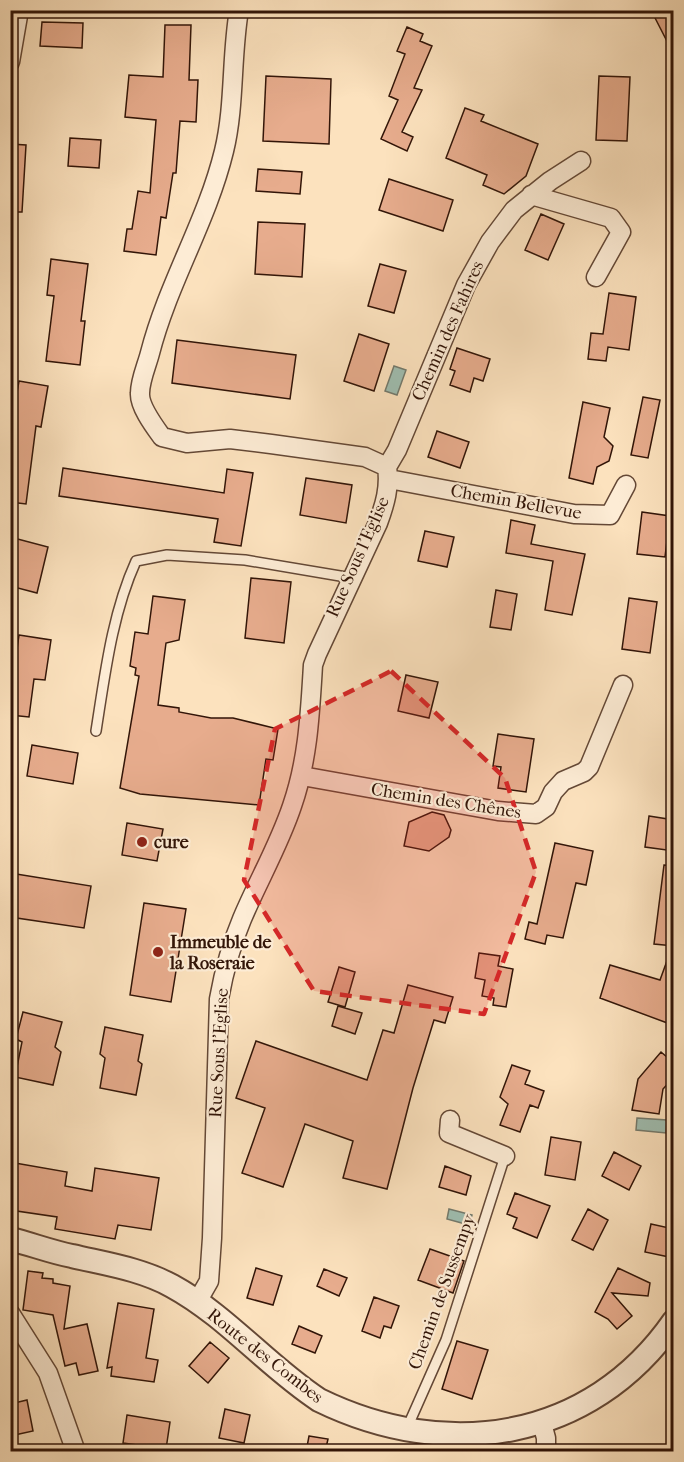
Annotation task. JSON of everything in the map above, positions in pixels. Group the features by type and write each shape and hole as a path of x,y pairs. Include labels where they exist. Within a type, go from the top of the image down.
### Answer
{"street":[{"path":"10,62 19,10"},
{"path":"238,10 224,151 211,195 168,296 140,394 148,416 162,437 187,443 230,439 365,457 388,473"},
{"name":"Chemin des Fahires","path":"388,473 438,349 478,261 514,210 531,195 581,162"},
{"path":"531,195 611,218 621,232 596,277"},
{"name":"Chemin Bellevue","path":"388,473 574,514 610,515 626,485"},
{"name":"Rue Sous l'Eglise","path":"197,1302 209,1281 219,999 225,969 243,918 285,825 302,776 307,750 314,665 324,634 378,523 386,502 388,473"},
{"name":"Chemin des Chênes","path":"302,776 498,811 536,814 546,807 553,792 563,781 584,772 589,767 623,685"},
{"path":"450,1120 449,1132 505,1156"},
{"name":"Route des Combes","path":"10,1227 36,1246"},
{"name":"Route des Combes","path":"10,1239 68,1256 143,1273 170,1285 197,1302 319,1400 359,1421 404,1436 433,1441 484,1442 543,1427 587,1406 621,1382 657,1345 674,1321"},
{"path":"10,1313 48,1373 76,1452"},
{"path":"543,1427 546,1452"}],"lane":[{"path":"96,731 116,621 136,561 167,555 245,560 352,578"},
{"name":"Chemin de Sussempy","path":"404,1436 412,1413 446,1340 505,1156"}],"highlighted area":[{"path":"391,671 505,778 536,872 484,1014 314,991 244,880 275,729"}],"shaded area":[{"path":"394,366 406,370 397,395 385,391"},
{"path":"637,1118 667,1120 666,1133 636,1130"},
{"path":"449,1209 472,1215 469,1225 447,1219"}],"building":[{"path":"651,10 674,10 674,55"},
{"path":"42,22 83,23 82,48 40,46"},
{"path":"165,25 191,25 189,80 198,80 196,122 180,121 176,173 173,173 166,218 161,217 156,255 124,251 127,229 132,229 138,191 150,193 156,120 125,117 129,75 163,77"},
{"path":"407,27 423,34 420,41 432,46 414,88 422,90 402,132 413,137 407,151 381,139 398,100 389,96 405,54 397,51"},
{"path":"266,76 331,79 329,144 263,141"},
{"path":"599,76 630,77 627,141 596,140"},
{"path":"465,108 484,115 481,121 538,144 526,176 504,194 483,185 487,175 446,158"},
{"path":"70,138 101,140 99,168 68,166"},
{"path":"10,144 26,145 22,212 10,212"},
{"path":"258,169 302,172 300,194 256,191"},
{"path":"389,179 453,200 443,231 379,210"},
{"path":"541,214 564,224 548,260 525,250"},
{"path":"258,222 305,224 302,277 255,274"},
{"path":"51,259 88,264 81,321 85,321 80,365 46,361 54,296 47,295"},
{"path":"380,264 406,271 394,313 368,306"},
{"path":"609,293 636,297 629,350 608,347 606,361 588,359 591,333 603,334"},
{"path":"359,334 389,344 374,391 344,381"},
{"path":"177,340 296,355 290,399 172,383"},
{"path":"457,348 490,359 483,381 474,378 470,392 450,385 455,371 450,369"},
{"path":"19,381 48,386 41,427 36,426 26,504 10,502 10,431"},
{"path":"643,397 660,400 648,458 631,455"},
{"path":"583,402 610,408 604,437 613,446 609,461 597,467 593,484 569,478"},
{"path":"437,431 469,442 460,468 428,457"},
{"path":"63,468 224,493 227,469 253,473 241,546 214,542 218,519 59,496"},
{"path":"306,478 352,485 346,523 300,515"},
{"path":"642,512 670,516 665,557 637,554"},
{"path":"511,520 535,525 531,544 585,554 572,615 545,610 553,561 506,553"},
{"path":"425,531 454,537 447,567 418,561"},
{"path":"10,537 48,547 37,593 10,586"},
{"path":"251,578 291,582 284,643 245,638"},
{"path":"496,590 517,594 511,630 490,627"},
{"path":"153,596 185,600 179,640 166,643 158,705 179,708 179,712 211,718 233,718 278,729 273,760 266,759 259,805 140,794 120,788 139,676 135,675 136,668 130,666 135,632 148,634"},
{"path":"629,598 657,602 650,653 622,649"},
{"path":"19,635 51,640 45,680 34,679 29,717 10,715 10,676 13,677"},
{"path":"406,675 438,682 429,718 398,711"},
{"path":"498,734 534,739 526,792 498,788 501,767 493,766"},
{"path":"32,745 78,753 73,784 27,776"},
{"path":"432,812 444,815 451,830 449,837 429,851 404,846 409,822"},
{"path":"649,816 674,820 674,851 645,847"},
{"name":"cure","path":"127,823 163,829 157,861 122,855"},
{"path":"555,843 593,851 586,885 576,883 563,938 547,935 545,944 525,939 529,922 537,924"},
{"path":"664,865 674,866 674,946 654,944"},
{"path":"10,873 91,886 84,928 10,917"},
{"name":"Immeuble de la Roseraie","path":"144,903 186,909 171,1002 130,995"},
{"path":"672,947 674,1015 670,1024 600,998 610,965 660,980"},
{"path":"479,953 500,956 498,966 513,969 506,1007 493,1005 494,998 482,996 485,980 475,978"},
{"path":"339,967 355,972 345,1007 328,1002"},
{"path":"408,985 453,997 445,1023 434,1020 413,1088 387,1189 343,1178 353,1141 305,1124 283,1187 242,1173 265,1108 236,1098 256,1041 367,1080 383,1030 394,1033"},
{"path":"338,1006 362,1013 355,1034 332,1026"},
{"path":"23,1012 62,1022 55,1047 61,1052 53,1085 15,1077 22,1042 16,1039"},
{"path":"105,1027 143,1035 138,1061 142,1064 136,1095 100,1088 105,1058 100,1054"},
{"path":"661,1052 674,1063 674,1077 663,1089 659,1114 632,1110 638,1079"},
{"path":"512,1065 530,1071 525,1084 544,1091 538,1108 530,1105 520,1132 500,1125 508,1104 500,1097"},
{"path":"551,1137 581,1142 575,1180 545,1175"},
{"path":"614,1152 641,1166 629,1190 602,1176"},
{"path":"15,1163 67,1172 65,1186 92,1191 95,1168 159,1178 151,1230 118,1225 115,1239 55,1229 57,1217 10,1210 10,1188"},
{"path":"445,1166 471,1176 466,1195 439,1187"},
{"path":"515,1193 550,1206 537,1238 513,1228 517,1218 507,1214"},
{"path":"588,1209 608,1220 593,1250 572,1240"},
{"path":"651,1224 674,1229 674,1258 645,1252"},
{"path":"430,1249 464,1261 453,1293 418,1280"},
{"path":"256,1268 282,1276 273,1305 247,1298"},
{"path":"618,1268 650,1283 648,1296 612,1293 632,1316 617,1329 608,1319 595,1312"},
{"path":"324,1269 347,1278 339,1296 317,1286"},
{"path":"28,1271 43,1273 42,1278 53,1279 53,1283 70,1286 64,1329 87,1324 98,1371 79,1375 76,1363 65,1366 53,1315 23,1310"},
{"path":"374,1297 399,1306 391,1328 384,1326 380,1338 362,1331"},
{"path":"118,1303 154,1309 146,1358 158,1360 154,1382 111,1376 112,1367 107,1368"},
{"path":"299,1326 322,1336 315,1353 292,1344"},
{"path":"457,1341 488,1350 472,1399 442,1389"},
{"path":"210,1342 229,1358 208,1383 189,1366"},
{"path":"27,1400 33,1431 10,1436 10,1404"},
{"path":"225,1409 250,1415 244,1443 219,1438"},
{"path":"127,1415 170,1422 166,1449 123,1443"},
{"path":"309,1436 328,1439 325,1452 306,1452"}],"place":[{"name":"cure","path":"142,842"},
{"name":"Immeuble de la Roseraie","path":"158,952"}]}
